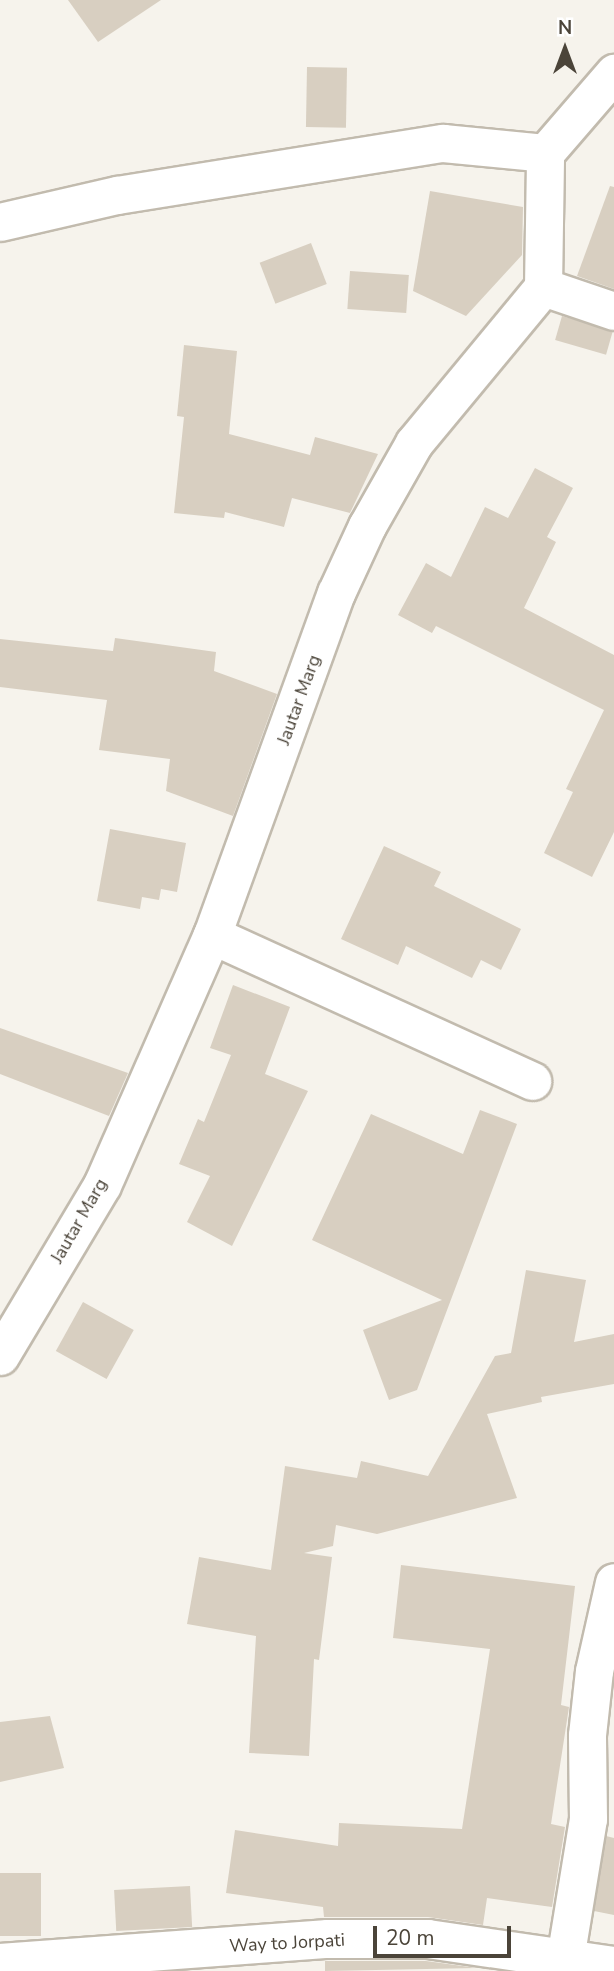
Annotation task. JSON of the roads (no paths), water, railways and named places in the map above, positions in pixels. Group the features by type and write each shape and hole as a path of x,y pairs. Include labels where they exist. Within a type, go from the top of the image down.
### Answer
{"street":[{"path":"614,73 545,153 543,287 614,311"},
{"path":"0,222 117,195 443,143 545,153"},
{"name":"Jautar Marg","path":"0,1356 102,1185 212,936 336,593 367,526 414,443 543,287"},
{"path":"212,936 531,1081"},
{"path":"565,1959 588,1819 587,1735 594,1671 614,1581"},
{"name":"Way to Jorpati","path":"0,1963 328,1939 428,1939 614,1966"}]}
